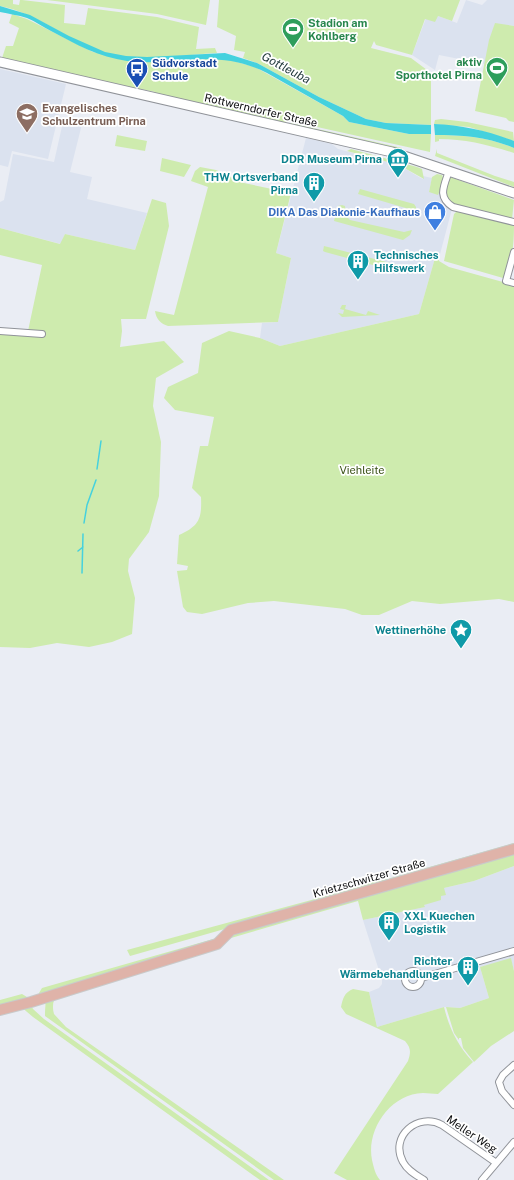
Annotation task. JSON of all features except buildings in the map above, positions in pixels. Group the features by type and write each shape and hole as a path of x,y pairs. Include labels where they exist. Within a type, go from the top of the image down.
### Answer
{"main road":[{"name":"Rottwerndorfer Straße","path":"0,62 392,152 514,193"},
{"name":"Krietzschwitzer Straße","path":"0,1010 31,1002 217,944 231,930 514,849"}],"street":[{"path":"449,172 443,192 444,200 448,204 453,207 514,222"},
{"path":"514,252 506,281 514,283"},
{"path":"0,331 42,334"},
{"path":"421,978 514,951"},
{"path":"514,1065 503,1075 499,1082 502,1091 514,1105"},
{"name":"Meller Weg","path":"424,1180 406,1167 400,1151 401,1140 406,1131 422,1121 432,1121 442,1125 496,1162"},
{"path":"482,1180 514,1142"}],"shaded area":[{"path":"466,0 482,5 487,0 514,0 514,26 495,24 485,64 439,55 435,70 412,55 426,18 438,16 457,23"},
{"name":"Evangelisches Schulzentrum Pirna","path":"0,69 66,84 48,159 12,151 8,167 0,165"},
{"path":"70,117 83,120 70,172 92,177 87,199 147,213 135,250 65,234 61,244 0,228 0,202 4,200 13,154 54,162 63,122"},
{"path":"306,138 332,144 338,149 399,165 423,179 423,176 432,178 429,192 441,185 444,180 448,182 445,193 453,205 439,258 435,258 419,314 280,346 260,338 262,323 278,322 291,258 276,253"},
{"path":"514,866 514,971 511,959 480,967 489,998 460,1008 444,1007 377,1027 369,992 379,988 382,984 382,980 363,920 424,907 424,905 441,896 444,888 474,881"}],"green space":[{"path":"0,0 13,0 13,4 19,5 20,0 22,0 65,5 64,23 85,25 88,8 157,17 199,27 196,49 215,48 217,53 145,58 103,52 77,41 28,15 0,6"},
{"path":"47,0 210,0 206,25 157,14"},
{"path":"219,0 460,0 452,21 438,16 435,22 425,19 412,55 376,45 374,41 371,48 411,58 431,73 431,125 386,123 366,119 319,97 257,63 243,58 245,52 234,50 236,36 217,27"},
{"path":"12,14 27,19 93,52 149,62 199,58 226,59 255,67 343,116 349,122 409,134 431,134 430,152 290,121 285,123 2,58 6,46 13,46 19,28 9,23"},
{"name":"aktiv Sporthotel Pirna","path":"495,23 514,26 514,122 509,121 506,118 475,111 489,40"},
{"path":"441,119 467,122 513,132 514,141 469,127 434,124 435,120"},
{"path":"291,123 402,148 402,149 288,124"},
{"path":"117,135 147,141 145,151 115,146"},
{"path":"435,135 456,135 495,141 514,148 514,153 468,141 439,139 439,141 435,142"},
{"path":"351,149 422,169 424,179 399,165 347,151"},
{"path":"437,149 437,153 514,182 514,187 435,156"},
{"path":"162,158 191,165 184,177 160,171"},
{"path":"200,167 216,170 244,183 291,193 276,253 291,258 278,322 168,326 163,324 156,316 155,311 174,315 208,187 191,181 195,171"},
{"path":"437,174 442,175 444,180 438,195 429,192 432,177"},
{"path":"450,177 514,200 512,219 449,203 445,193"},
{"path":"360,189 414,204 416,207 416,215 412,216 409,209 358,194"},
{"path":"152,199 166,203 169,226 146,319 121,319 122,331 120,347 164,341 184,362 156,378 153,406 161,442 159,496 149,532 129,559 128,571 135,598 132,634 112,642 89,647 57,643 30,648 0,647 0,332 28,331 42,265 0,255 0,228 60,244 65,234 135,250"},
{"path":"338,206 345,206 346,216 350,220 404,232 412,230 410,235 403,240 334,221"},
{"path":"457,211 514,225 511,260 503,278 444,261 454,214"},
{"path":"324,246 402,266 400,270 395,271 325,252 323,251"},
{"name":"Viehleite","path":"435,258 439,258 439,261 449,267 514,285 514,602 499,599 440,604 412,601 379,615 362,615 345,609 274,601 248,603 202,614 187,612 183,607 177,571 187,570 188,566 177,564 179,535 195,525 200,516 201,497 192,488 200,446 208,446 214,417 175,410 164,398 168,387 198,373 202,343 229,331 260,338 280,346 419,314"},
{"path":"342,305 346,305 345,309 366,315 368,311 380,315 342,317 338,313 343,314 344,310 340,309"},
{"path":"514,843 514,846 130,956 127,950 352,889 363,882 380,881"},
{"path":"514,853 514,866 474,881 444,888 446,895 441,896 441,900 424,905 425,907 363,920 358,901 69,985 58,993 53,1004 54,1014 66,1027 284,1180 274,1180 45,1016 45,1004 39,993 42,988"},
{"path":"511,958 514,971 514,1031 491,1046 474,1062 463,1048 461,1038 459,1038 459,1040 454,1033 446,1007 460,1008 489,998 480,967"},
{"path":"353,989 369,992 377,1027 444,1007 455,1036 463,1050 473,1062 438,1094 423,1093 411,1095 400,1100 383,1116 373,1137 371,1149 374,1168 380,1180 347,1180 334,1173 408,1061 410,1050 405,1041 346,1014 341,1007 342,1001 344,996"},
{"path":"22,994 27,997 33,1009 44,1019 269,1180 260,1180 33,1017 20,1006 17,1000 0,1005 0,1000"}],"water":[{"path":"0,6 30,15 69,36 105,52 126,56 147,57 225,53 257,63 319,97 366,119 386,123 431,125 431,134 409,134 349,122 343,116 267,73 248,65 214,59 146,62 117,59 78,45 27,18 0,12"},
{"path":"434,124 465,127 494,134 514,141 514,148 495,141 475,137 435,135"}],"waterway":[{"path":"97,469 101,441"},
{"path":"84,523 87,505 96,480"},
{"path":"82,573 83,534"},
{"path":"78,551 83,547"}],"place":[{"name":"Stadion am Kohlberg","path":"293,48"},
{"name":"Südvorstadt Schule","path":"137,88"},
{"name":"aktiv Sporthotel Pirna","path":"497,88"},
{"name":"Evangelisches Schulzentrum Pirna","path":"27,134"},
{"name":"DDR Museum Pirna","path":"398,178"},
{"name":"THW Ortsverband Pirna","path":"314,202"},
{"name":"DIKA Das Diakonie-Kaufhaus","path":"435,232"},
{"name":"Technisches Hilfswerk","path":"358,280"},
{"name":"Wettinerhöhe","path":"461,650"},
{"name":"XXL Kuechen Logistik","path":"389,942"},
{"name":"Richter Wärmebehandlungen","path":"468,986"}],"water label":[{"name":"Gottleuba","path":"286,68"}]}
